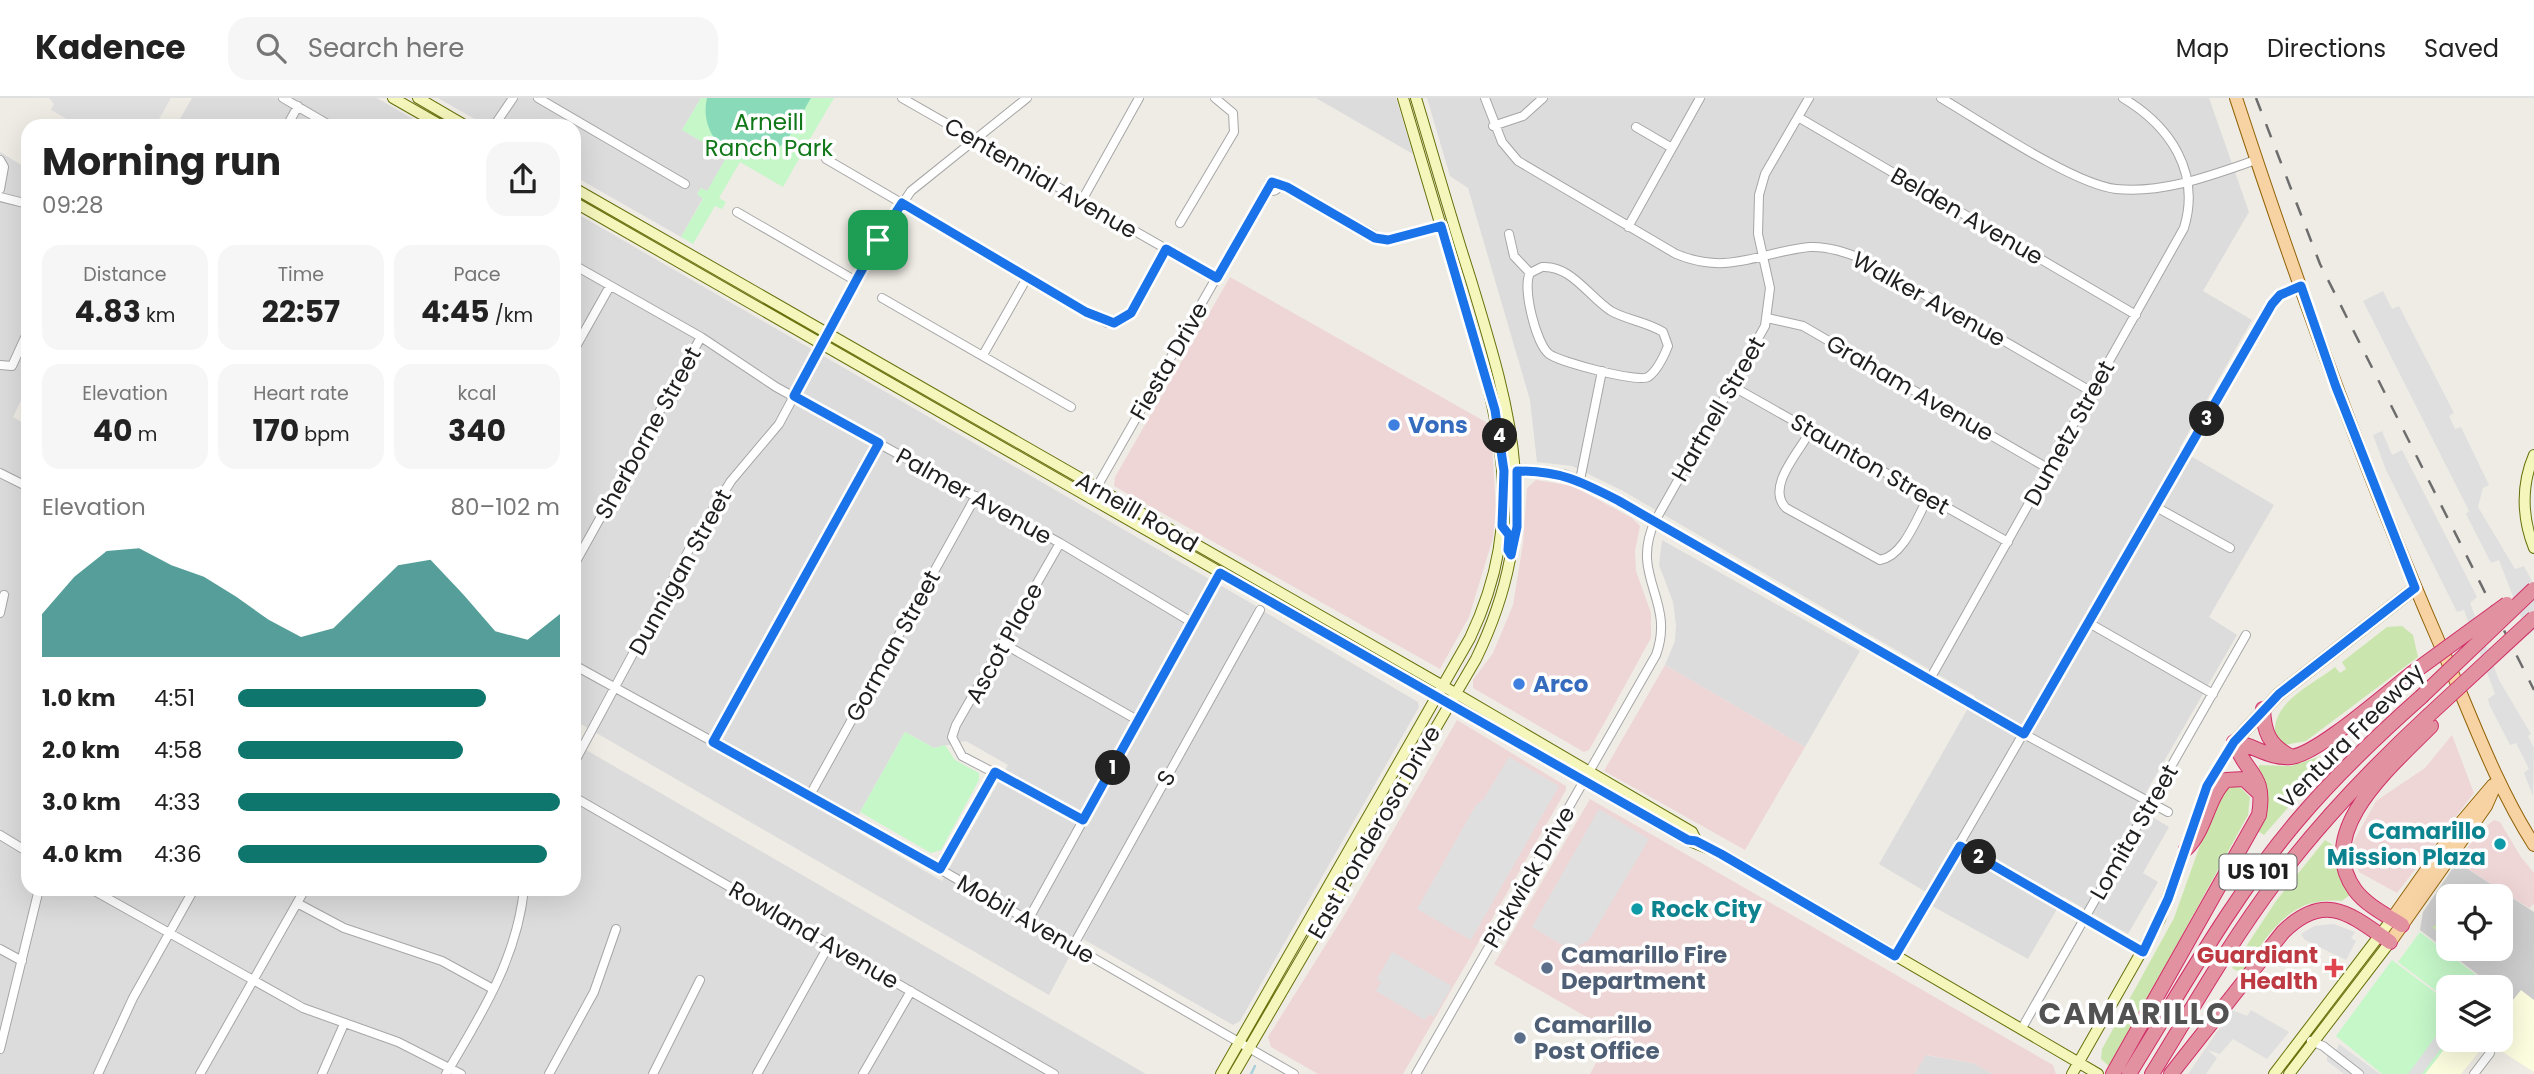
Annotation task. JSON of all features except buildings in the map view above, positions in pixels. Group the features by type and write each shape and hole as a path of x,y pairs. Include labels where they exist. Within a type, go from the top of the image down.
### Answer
{"highway":[{"path":"2113,1074 2259,815 2261,796 2255,774 2239,756 2234,742 2248,744 2271,755 2291,757 2312,749 2411,674 2534,587"},
{"name":"Ventura Freeway","path":"2129,1074 2228,915 2273,851 2332,782 2534,587"},
{"path":"2397,922 2355,890 2343,862 2342,847 2354,811 2430,721 2534,618"},
{"path":"2263,709 2265,731 2271,743 2291,757"},
{"name":"Ventura Freeway","path":"2152,1074 2240,932 2276,880 2341,802 2430,721"},
{"path":"2186,849 2196,840 2216,793 2226,780 2237,777 2247,780 2256,786 2261,796"},
{"path":"2171,1074 2283,932 2305,914 2320,909 2346,913 2385,938"}],"main road":[{"path":"393,98 430,119"},
{"path":"418,98 454,119"},
{"name":"East Ponderosa Drive","path":"1234,1074 1244,1045 1443,686 1482,610 1502,526 1504,471 1495,410 1403,98"},
{"name":"East Ponderosa Drive","path":"1222,1074 1244,1045 1455,693 1496,616 1505,588 1517,527 1517,471 1508,407 1416,98"},
{"path":"2236,98 2336,387 2415,588 2498,779 2534,845"},
{"name":"Arneill Road","path":"581,192 824,339 1093,494 1443,686 1586,777"},
{"name":"Arneill Road","path":"581,206 824,339"},
{"path":"2534,455 2525,489 2528,530 2534,548"},
{"name":"Arneill Road","path":"1093,494 1220,573 1448,703 1692,832 1696,841 2096,1073"},
{"path":"1502,526 1509,535 1508,550 1511,555"},
{"path":"2072,1074 2160,919 2207,786 2234,742 2263,709 2415,588"},
{"path":"2288,1074 2314,1042 2397,922 2454,831 2498,779"},
{"path":"2274,1074 2385,938"}],"street":[{"path":"283,98 319,119"},
{"path":"499,119 513,98"},
{"path":"538,98 574,119"},
{"name":"Centennial Avenue","path":"902,98 1217,278"},
{"name":"Dunnigan Street","path":"581,750 697,535 731,481 771,436 902,203 911,191 1027,98"},
{"path":"1081,202 1139,98"},
{"path":"1180,223 1234,132 1233,113 1215,98"},
{"name":"Walker Avenue","path":"1485,98 1493,126 1507,150 1527,167 1676,254 1702,262 1739,264 1812,247 1855,256 2092,393"},
{"path":"1493,126 1523,116 1543,98"},
{"path":"1628,227 1700,98"},
{"name":"Hartnell Street","path":"1654,522 1768,318 1770,288 1756,222 1760,188 1809,98"},
{"path":"1941,98 2094,184 2133,190 2187,182 2256,160"},
{"name":"Dumetz Street","path":"1930,679 2184,229 2188,211 2187,182 2182,160 2172,139 2156,121 2123,98"},
{"path":"291,119 298,106"},
{"name":"Belden Avenue","path":"1798,117 2136,315"},
{"path":"581,123 685,184"},
{"path":"1636,127 1672,148"},
{"path":"826,159 1098,319 1114,323 1131,313 1166,249"},
{"path":"0,160 4,167 0,189"},
{"name":"Fiesta Drive","path":"1093,494 1268,187 1274,191 1278,185 1287,187 1375,238 1388,240 1441,226"},
{"path":"0,197 21,202"},
{"path":"737,212 856,281"},
{"path":"1509,234 1514,256 1530,273"},
{"path":"1542,267 1554,268 1572,277 1615,313 1659,329 1666,336 1668,346 1649,377 1640,380 1555,357 1543,346 1526,292 1530,273 1542,267"},
{"name":"Palmer Avenue","path":"581,269 701,337 794,396 1060,543 1193,623"},
{"path":"983,355 1028,276"},
{"path":"581,338 610,286"},
{"path":"1895,956 2272,304 2280,295 2301,286"},
{"path":"883,298 1071,407"},
{"name":"Graham Avenue","path":"1768,318 1803,326 2049,469"},
{"name":"Sherborne Street","path":"581,552 701,337"},
{"path":"0,365 12,366 21,346"},
{"path":"1580,480 1602,371"},
{"name":"Staunton Street","path":"1732,386 2008,542"},
{"path":"1811,430 1778,486 1778,498 1786,508 1880,560 1889,558 1899,549 1928,498"},
{"path":"713,742 879,443"},
{"path":"1517,471 1554,472 1580,480 2024,734 2150,805 2168,812"},
{"path":"0,473 21,484"},
{"name":"Gorman Street","path":"810,795 976,496"},
{"path":"2156,507 2230,548"},
{"name":"Pickwick Drive","path":"1416,1074 1656,655 1661,642 1662,614 1645,560 1647,540 1654,522"},
{"name":"Ascot Place","path":"995,772 962,756 954,744 956,724 1060,543"},
{"path":"1028,919 1220,573"},
{"path":"0,613 4,595"},
{"name":"S","path":"1073,946 1259,610"},
{"path":"2089,624 2213,694"},
{"name":"Lomita Street","path":"2022,1028 2246,635"},
{"path":"1003,644 1139,721"},
{"name":"Mobil Avenue","path":"581,669 810,795 1294,1074"},
{"path":"940,869 995,772 1083,820"},
{"name":"Rowland Avenue","path":"581,801 1054,1074"},
{"path":"0,835 21,848"},
{"path":"1960,846 2143,952"},
{"path":"0,1049 37,896"},
{"path":"103,896 314,1013 398,1042 448,1071 461,1074"},
{"path":"98,1074 133,998 190,896"},
{"path":"200,1074 301,896"},
{"path":"448,1071 494,989 517,937 523,896"},
{"path":"297,903 344,929 422,953 494,989"},
{"path":"549,1074 594,992 616,929"},
{"path":"757,1074 829,944"},
{"path":"0,950 22,961"},
{"path":"653,1074 700,980"},
{"path":"863,1074 911,991"},
{"path":"322,1074 344,1024"},
{"path":"2302,1038 2314,1042 2359,1074"},
{"path":"2474,1074 2490,1053"}],"shaded area":[{"path":"49,98 171,98 159,119 67,119 51,110 54,104"},
{"path":"192,98 377,98 413,119 180,119"},
{"path":"438,98 701,98 682,130 728,156 707,191 701,188 697,194 703,198 681,237 581,180 581,119 475,119"},
{"path":"1316,98 1396,98 1413,154"},
{"path":"1427,98 2209,98 2249,212 2203,291 2252,320 2179,449 2274,505 2209,617 2237,635 2137,808 2169,827 2143,873 2158,882 2128,934 2064,897 2028,959 1927,903 1931,895 1879,864 1975,696 1623,491 1572,466 1537,462 1530,400 1468,188 1450,176"},
{"path":"0,152 21,165 21,400 13,417 21,422 21,896 581,896 581,747 1146,1074 0,1074"},
{"path":"581,216 1256,606 1049,995 581,724","holes":["905,732 934,748 966,741 1008,765 942,881 851,828"]},
{"path":"1230,277 1491,425 1496,510 1493,538 1469,617 1440,669 1114,486 1115,477"},
{"path":"2383,291 2392,309 2399,306 2454,413 2449,416 2455,429 2461,427 2489,485 2483,488 2478,507 2515,569 2524,566 2534,585 2534,630 2528,636 2499,560 2491,563 2466,514 2469,511 2363,301"},
{"path":"2382,431 2392,455 2402,450 2477,597 2470,603 2499,680 2531,734 2528,736 2534,748 2533,796 2524,773 2529,769 2516,743 2510,745 2490,706 2488,699 2495,694 2464,610 2457,612 2386,470 2373,435"},
{"path":"1536,480 1573,486 1632,518 1640,526 1635,551 1636,571 1651,613 1651,638 1589,750 1584,752 1473,688 1473,680 1493,653 1513,605 1523,543 1527,488"},
{"path":"1662,540 1860,651 1805,747 1665,665 1675,641 1676,625 1673,602 1659,565"},
{"path":"1263,611 1418,702 1419,707 1240,1021 1233,1025 1083,939"},
{"path":"1665,665 1805,747 1745,850 1604,771"},
{"path":"1457,720 1566,786 1566,790 1403,1074 1318,1074 1271,1047 1268,1037 1345,914"},
{"path":"2452,735 2474,793 2397,893 2359,872 2351,846 2376,801 2425,768"},
{"path":"1509,757 1559,786 1471,940 1417,909 1476,805 1483,800"},
{"path":"1590,799 2053,1065 2056,1074 1993,1074 1973,1063 1926,1055 1914,1074 1590,1074 1613,1032 1494,964"},
{"path":"1599,809 1649,839 1589,940 1571,950 1532,927"},
{"path":"2494,820 2500,822 2534,873 2534,904 2529,908 2513,898 2513,884 2491,884 2457,862 2479,832"},
{"path":"2457,862 2491,884 2442,884"},
{"path":"2436,893 2436,942 2420,930 2423,912"},
{"path":"2513,898 2534,912 2534,1000 2521,990 2513,1000 2513,975 2478,975 2460,961 2513,961"},
{"path":"2334,924 2355,932 2351,938 2356,941 2346,960 2305,940 2301,934 2314,926"},
{"path":"1392,952 1452,986 1434,1017 1429,1014 1425,1020 1376,991 1381,982 1377,979"},
{"path":"2521,990 2534,1000 2534,1072 2503,1052 2513,1052 2513,1000"},
{"path":"2232,1010 2247,1016 2251,1010 2289,1032 2267,1059 2233,1039 2220,1054 2208,1050 2217,1058 2206,1074 2188,1074"},
{"path":"2436,1036 2436,1052 2438,1052 2422,1074 2408,1074"},
{"path":"2339,1044 2380,1074 2344,1074 2327,1061 2327,1054 2337,1050"},
{"path":"2442,1052 2479,1052 2461,1074 2425,1074"},
{"path":"1925,1055 1973,1063 1993,1074 1914,1074"}],"green space":[{"name":"Arneill Ranch Park","path":"701,98 834,98 807,144 815,149 812,154 804,150 783,187 740,162 719,198 726,202 722,209 715,206 693,244 681,237 703,199 697,194 701,188 707,191 727,156 682,130"},
{"path":"707,98 811,98 792,132 778,148 764,156 750,158 737,156 715,139 706,113"},
{"path":"2402,626 2413,635 2418,657 2306,741 2285,745 2275,736 2275,724 2279,714 2294,696 2335,667 2340,673 2346,669 2342,662 2387,627"},
{"path":"905,732 934,748 945,745 955,760 979,773 979,780 941,850 931,853 860,812"},
{"path":"2339,750 2264,835 2258,831 2268,799 2258,770 2259,765 2291,766"},
{"path":"2238,785 2250,797 2248,815 2110,1067 2101,1059 2102,1049 2174,918 2217,798 2227,786"},
{"path":"2325,840 2336,847 2340,875 2351,894 2342,901 2323,901 2294,911 2271,932 2241,973 2232,968 2276,901"},
{"path":"2420,932 2436,944 2436,961 2458,961 2476,975 2436,975 2436,991 2398,962"},
{"path":"2392,960 2436,993 2436,1052 2442,1052 2425,1074 2382,1074 2336,1036"}],"waterway":[{"path":"1251,1074 1255,1066"}],"railway":[{"path":"2256,98 2320,264 2534,690"}],"place":[{"name":"Vons","path":"1394,425"},
{"name":"Arco","path":"1519,684"},
{"name":"Camarillo Mission Plaza","path":"2500,844"},
{"name":"Rock City","path":"1637,909"},
{"name":"Camarillo Fire Department","path":"1547,968"},
{"name":"Guardiant Health","path":"2334,968"},
{"name":"Camarillo Post Office","path":"1520,1038"}],"district":[{"name":"CAMARILLO","path":"2135,1014"}],"route":[{"path":"1275,181 1375,238 1388,240 1441,226 1495,410 1504,471 1502,526 1509,535 1508,550 1511,555 1517,527 1517,471 1546,471 1570,476 1619,501 2024,734 2272,304 2280,295 2301,286 2336,387 2415,588 2279,694 2234,742 2207,786 2168,899 2143,952 1960,846 1895,956 1721,854 1696,841 1688,840 1220,573 1083,820 995,772 940,869 713,742 879,443 794,396 878,240 902,203 1086,312 1107,323 1114,323 1131,313 1166,249 1217,278 1264,191 1275,181"}]}
